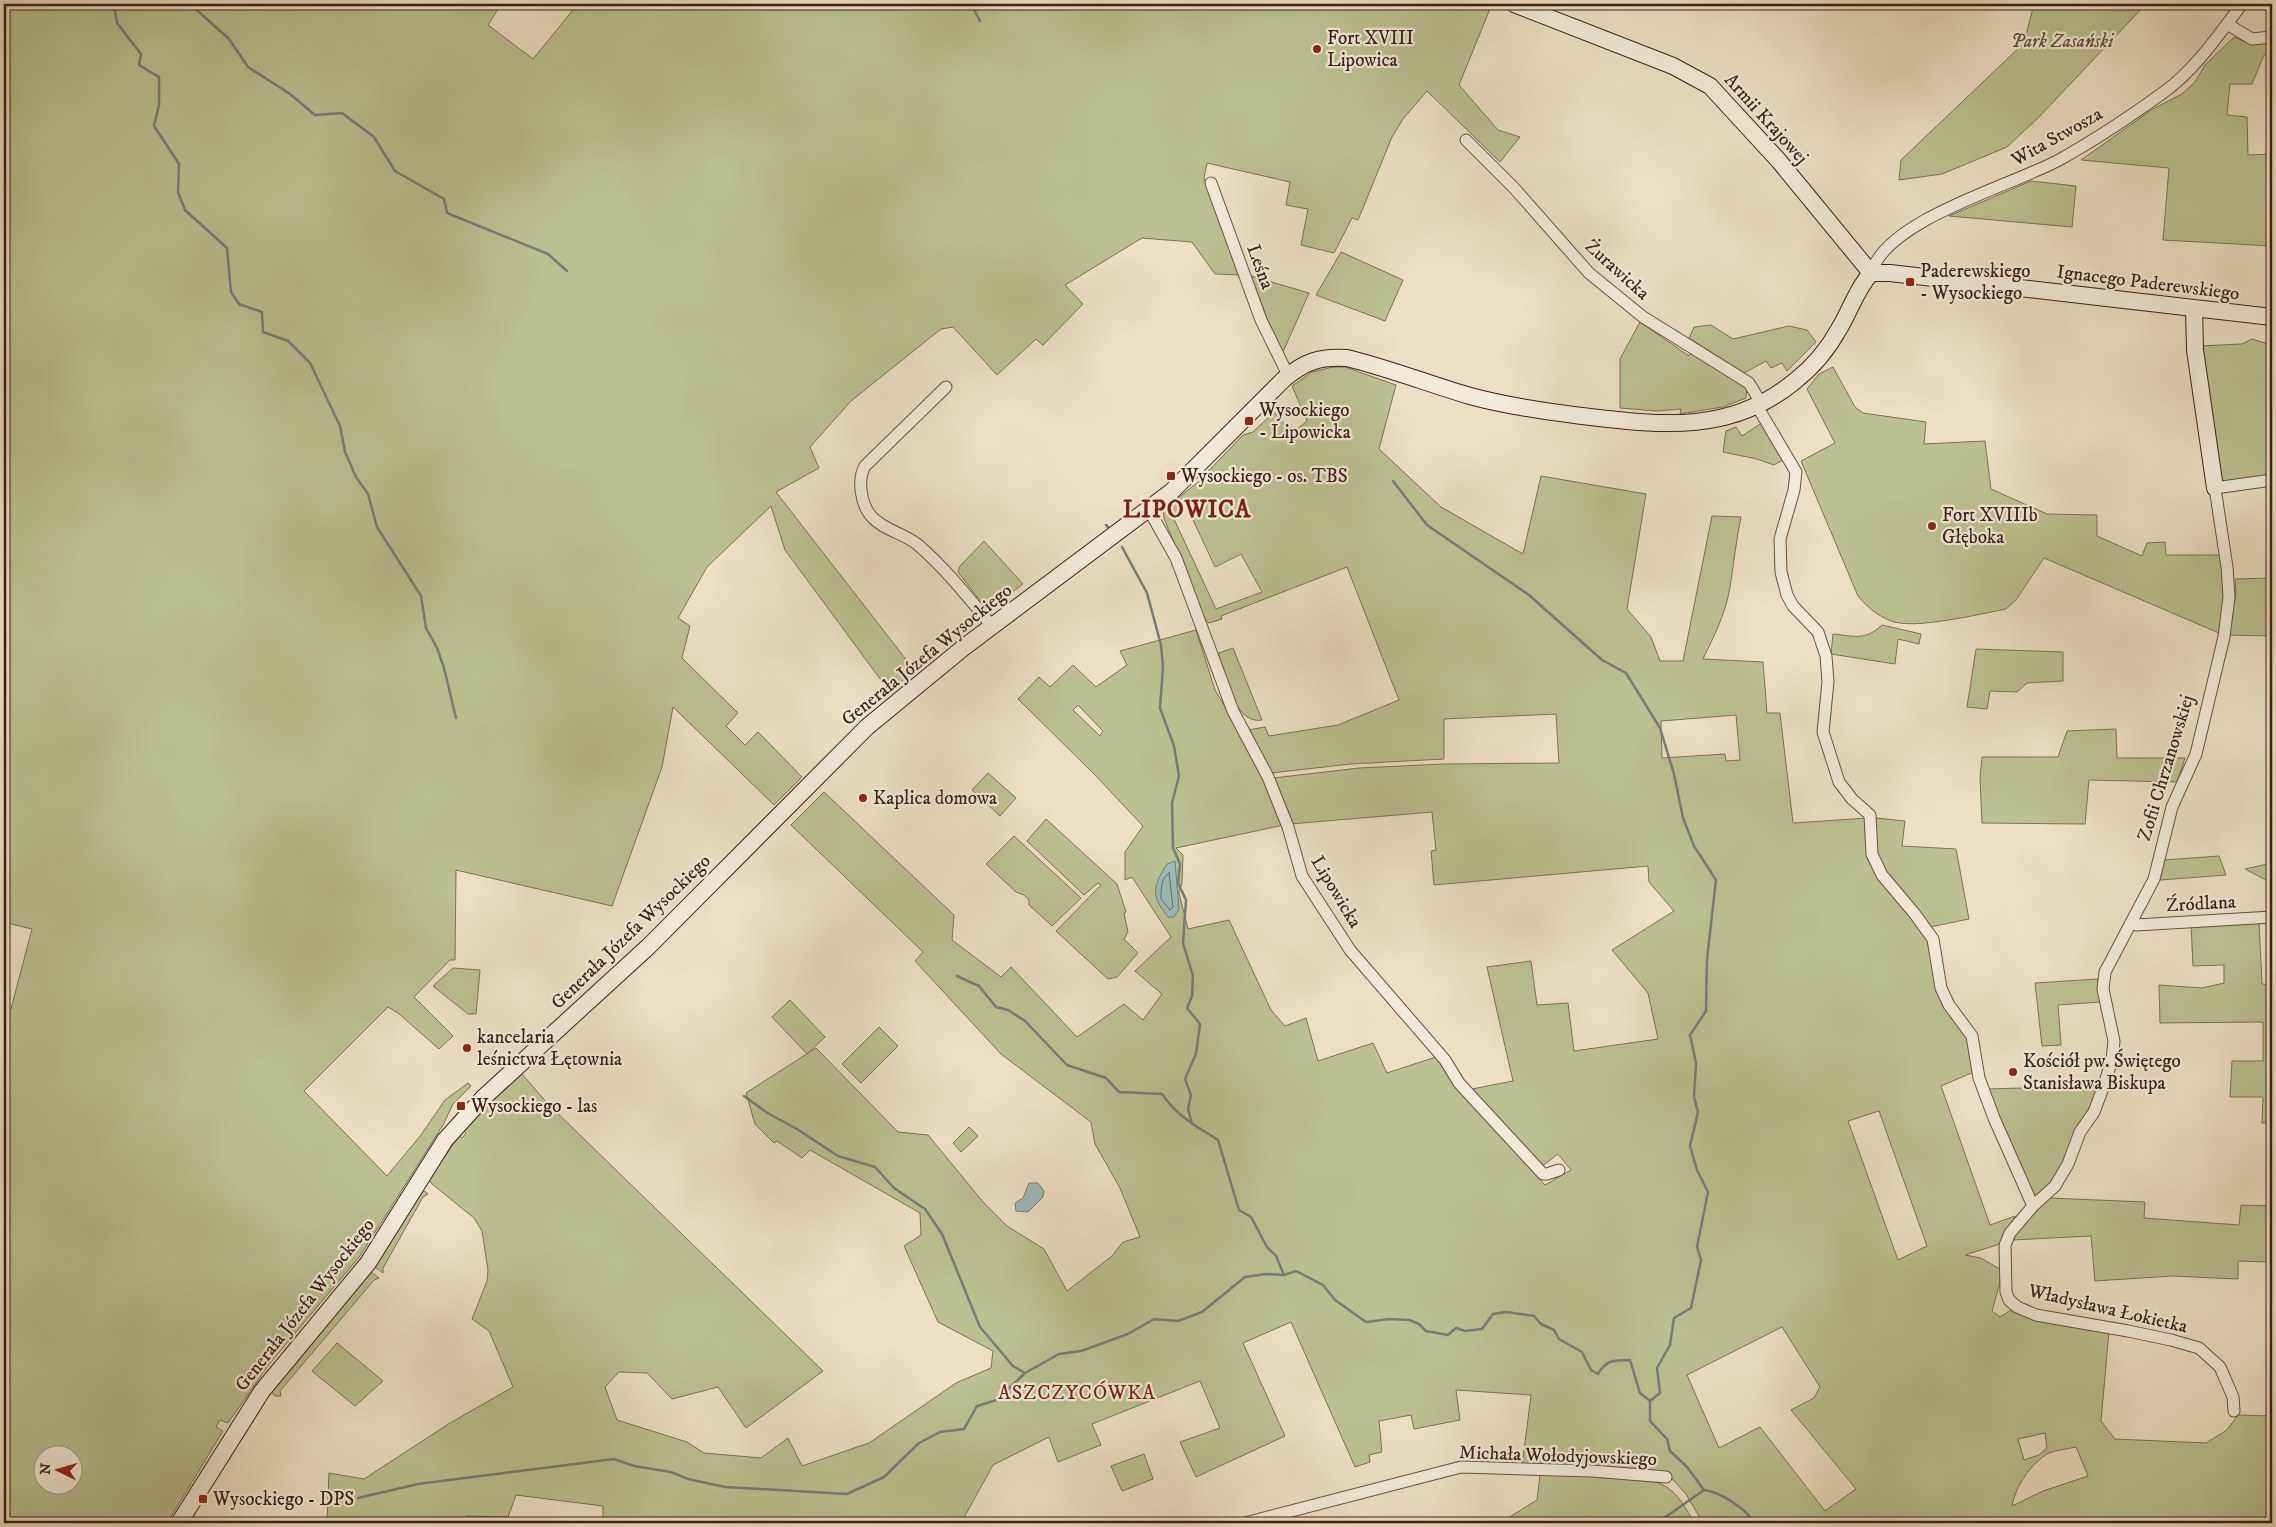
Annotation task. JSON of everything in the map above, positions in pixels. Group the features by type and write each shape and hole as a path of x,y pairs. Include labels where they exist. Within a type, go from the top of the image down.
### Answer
{"street":[{"name":"Armii Krajowej","path":"1514,4 1673,66 1710,86 1779,161 1871,273"},
{"name":"Wita Stwosza","path":"1871,273 1874,262 1909,230 1939,212 2057,161 2165,92 2193,66 2242,4"},
{"path":"2227,24 2252,39 2272,37"},
{"name":"Żurawicka","path":"1466,140 1515,189 1589,273 1643,318 1749,383 1796,472 1794,490 1780,539 1781,572 1791,602 1818,632 1826,656 1828,682 1823,732 1833,765 1845,791 1870,815 1872,854 1882,875 1933,939 1941,988 1949,1005 1972,1036 1979,1078 1994,1118 2033,1206"},
{"name":"Leśna","path":"1211,183 1261,320 1284,368"},
{"name":"Ignacego Paderewskiego","path":"1871,273 1904,275 2272,318"},
{"name":"Generała Józefa Wysockiego","path":"179,1523 262,1391 368,1263 445,1140 462,1119 649,946 866,727 906,693 992,626 1150,510 1193,472 1284,368 1329,357 1347,358 1504,404 1648,424 1709,422 1759,404 1795,382 1818,358 1839,329 1862,284 1871,273"},
{"name":"Zofii Chrzanowskiej","path":"2033,1206 2055,1186 2068,1164 2080,1132 2094,1112 2104,1088 2112,1060 2114,1041 2103,989 2105,972 2154,880 2172,808 2196,754 2224,637 2229,597 2227,567 2195,350 2194,309"},
{"path":"946,387 865,466 861,472 862,492 867,509 872,517 916,543 944,569 992,626"},
{"path":"2215,488 2272,480"},
{"name":"Lipowicka","path":"1150,510 1176,558 1233,711 1268,777 1288,827 1302,876 1350,950 1445,1060 1459,1083 1543,1174 1559,1170"},
{"name":"Źródlana","path":"2131,923 2272,917"},
{"name":"Władysława Łokietka","path":"2033,1206 2016,1225 2005,1245 2005,1280 2009,1300 2017,1307 2036,1315 2137,1332 2199,1348 2220,1367 2233,1397 2234,1411"},
{"name":"Michała Wołodyjowskiego","path":"1246,1523 1461,1467 1592,1471 1666,1477"}],"green space":[{"path":"4,4 501,4 488,25 533,59 573,10 564,4 1492,4 1459,85 1498,130 1520,137 1500,162 1427,91 1403,119 1392,137 1358,220 1352,218 1334,253 1301,245 1308,209 1286,205 1290,182 1207,163 1204,178 1241,275 1215,274 1192,242 1142,238 1065,285 1083,304 1043,345 1036,339 997,375 953,327 941,329 851,401 810,447 819,468 776,492 915,671 889,691 785,550 771,506 707,567 678,618 690,626 682,658 738,713 726,726 745,745 758,732 802,777 774,805 673,707 662,767 612,906 456,870 455,960 450,960 414,997 453,1036 439,1049 398,1013 388,1007 304,1091 387,1176 421,1135 445,1100 468,1083 471,1086 453,1104 443,1125 360,1256 270,1363 228,1423 220,1420 216,1427 223,1431 167,1523 4,1523 4,1006 11,1009 32,929 7,923 4,937"},
{"name":"Park Zasański","path":"2034,4 2146,4 2038,118 2007,147 1942,174 1899,180 1901,160 2024,43"},
{"path":"2234,37 2250,44 2272,43 2272,54 2264,55 2252,84 2230,84 2227,115 2247,117 2248,155 2272,154 2272,246 2163,240 2169,168 2081,160 2153,109 2182,94 2195,82 2205,65"},
{"path":"2031,181 2076,186 2072,227 1949,216"},
{"path":"1341,252 1403,280 1385,321 1316,295"},
{"path":"1251,276 1309,293 1283,352 1277,345"},
{"path":"1640,322 1689,356 1691,353 1747,386 1746,398 1723,407 1680,414 1681,409 1657,411 1620,408 1620,359"},
{"path":"1711,325 1733,339 1789,326 1807,330 1816,342 1787,371 1782,363 1771,368 1766,361 1744,373 1689,338 1694,327"},
{"path":"2252,339 2265,343 2272,340 2272,470 2267,476 2222,483 2200,346 2242,344"},
{"path":"1333,367 1345,367 1396,385 1379,449 1441,507 1523,554 1541,476 1646,494 1627,609 1651,637 1660,661 1683,661 1712,516 1741,517 1726,606 1703,659 1763,662 1767,713 1780,713 1793,823 1868,818 1867,858 1877,875 1919,926 1931,947 1943,1007 1968,1032 1974,1072 1941,1086 1990,1225 2015,1216 2003,1243 1965,1255 1981,1258 2003,1271 1992,1311 2000,1317 2011,1310 2036,1319 2109,1331 2101,1421 2115,1439 2206,1443 2227,1430 2238,1415 2272,1416 2272,1523 2108,1523 2106,1519 2086,1523 1703,1523 1686,1494 1666,1472 1522,1466 1531,1395 1456,1390 1460,1420 1414,1429 1411,1415 1379,1421 1382,1452 1369,1455 1370,1462 1355,1467 1291,1322 1243,1343 1285,1436 1196,1477 1180,1442 1220,1428 1200,1381 1092,1424 1101,1445 1058,1462 1049,1437 993,1465 961,1523 603,1523 603,1506 516,1495 508,1517 466,1516 466,1523 327,1523 329,1473 364,1479 450,1423 513,1387 489,1331 472,1319 487,1281 488,1270 482,1231 474,1218 432,1184 429,1179 459,1136 462,1138 466,1133 463,1130 485,1107 491,1109 494,1106 491,1102 522,1074 548,1104 823,1371 746,1428 718,1387 672,1399 647,1373 619,1372 605,1387 617,1420 687,1442 704,1453 761,1458 788,1438 802,1466 869,1443 956,1383 991,1368 993,1351 938,1322 904,1246 921,1235 920,1213 810,1150 802,1158 777,1141 774,1143 755,1124 746,1093 816,1048 898,1132 928,1135 984,1203 1007,1226 1044,1249 1067,1291 1112,1256 1123,1242 1140,1237 1120,1188 1095,1144 1091,1122 1001,1054 915,961 923,952 791,825 824,792 954,915 952,940 1001,977 1011,967 1077,1037 1124,1004 1143,1020 1162,994 1135,971 1171,937 1132,877 1125,880 1125,852 1143,826 1095,775 1018,699 1039,677 1050,687 1073,665 1096,687 1127,665 1120,651 1196,630 1215,690 1243,737 1284,825 1176,848 1183,855 1182,883 1179,893 1188,929 1229,920 1271,1010 1285,1026 1306,1018 1318,1061 1373,1043 1387,1073 1439,1056 1499,1133 1545,1185 1571,1170 1558,1154 1541,1167 1472,1089 1513,1081 1487,967 1531,961 1537,1005 1568,1003 1574,1051 1658,1039 1648,993 1612,950 1674,911 1649,882 1648,866 1434,885 1431,851 1436,850 1432,812 1290,824 1273,778 1359,768 1444,764 1559,763 1556,714 1444,719 1444,759 1351,764 1271,773 1248,730 1265,727 1269,736 1338,725 1399,700 1347,567 1221,616 1222,619 1209,623 1205,620 1164,518 1163,510 1197,483 1243,435 1253,432 1274,412 1292,433 1307,421 1292,386 1312,372","holes":["1187,507 1215,567 1241,554 1262,592 1216,609 1173,517","1078,705 1103,731 1100,736 1073,710","1736,715 1740,760 1726,761 1725,754 1662,758 1661,721","1879,1111 1927,1246 1898,1260 1848,1121","1782,1327 1820,1387 1814,1398 1791,1410 1856,1489 1825,1511 1760,1427 1719,1448 1687,1375","2045,1433 2047,1448 2039,1455 2024,1460 2018,1439","2076,1447 2088,1476 2043,1491 2012,1506 2020,1484 2030,1469 2042,1457 2055,1451"]},
{"path":"1833,367 1855,407 1863,413 1926,422 1924,444 1985,441 1991,489 2047,514 2097,515 2097,536 2142,556 2147,543 2165,542 2166,555 2220,555 2225,593 2219,633 2044,558 2016,600 2006,609 1915,624 1891,621 1877,614 1858,596 1801,461 1835,443 1807,389 1819,374"},
{"path":"1760,424 1783,460 1774,465 1757,459 1723,452 1726,431 1736,427 1742,436"},
{"path":"984,541 1023,584 988,611 958,572 960,566"},
{"path":"2272,578 2272,636 2228,635 2236,594 2235,579"},
{"path":"1882,625 1921,634 1919,644 1898,639 1895,664 1831,654 1833,634 1865,635"},
{"path":"1233,648 1262,720 1253,720 1245,715 1238,708 1233,698 1219,653"},
{"path":"1976,649 2063,652 2063,681 2027,683 2017,692 1990,691 1987,709 1967,707"},
{"path":"2116,729 2117,758 2185,758 2177,782 2089,780 2085,824 1982,823 1980,777 1982,757 2058,757 2067,731"},
{"path":"988,773 1016,798 1000,816 972,790"},
{"path":"1876,818 1905,821 1902,846 1956,849 1969,919 1930,927 1883,870 1875,845"},
{"path":"1046,819 1117,884 1126,912 1124,913 1128,932 1124,939 1138,953 1117,977 1108,979 1056,931 1101,885 1098,883 1084,895 1027,841"},
{"path":"1014,836 1081,898 1052,926 1029,905 1029,900 1024,895 1016,892 986,864"},
{"path":"2219,856 2226,875 2160,880 2164,860"},
{"path":"2272,863 2272,883 2245,869"},
{"path":"2259,921 2262,984 2272,985 2272,1123 2262,1123 2263,1097 2230,1097 2232,1061 2263,1061 2263,1022 2160,1023 2159,985 2202,988 2224,983 2224,965 2193,966 2191,925"},
{"path":"453,968 480,970 476,1014 468,1014 433,986"},
{"path":"2098,979 2100,1002 2058,1005 2061,1045 2042,1046 2035,983"},
{"path":"790,1000 825,1037 807,1054 772,1017"},
{"path":"879,1027 898,1046 861,1083 842,1064"},
{"path":"2098,1086 2074,1146 2058,1173 2037,1196 2030,1192 1986,1089"},
{"path":"969,1127 978,1136 961,1152 953,1143"},
{"path":"423,1190 428,1194 423,1197 383,1268 383,1273 375,1267"},
{"path":"2050,1198 2145,1202 2144,1218 2239,1225 2241,1205 2272,1206 2272,1262 2238,1261 2238,1279 2172,1276 2095,1281 2091,1236 2013,1240 2023,1222"},
{"path":"371,1272 379,1278 374,1280 280,1391 281,1396 275,1396 271,1392"},
{"path":"337,1343 383,1381 355,1406 312,1371"},
{"path":"1144,1454 1153,1479 1122,1491 1111,1466"},
{"path":"1540,1475 1603,1475 1652,1481 1663,1485 1673,1492 1695,1523 1500,1523 1537,1500"}],"water":[{"path":"1175,861 1179,909 1174,917 1168,917 1156,897 1156,886 1167,864"},
{"path":"1029,1183 1038,1183 1044,1191 1043,1197 1028,1212 1016,1211 1015,1203 1023,1198"}],"waterway":[{"path":"114,4 117,23 141,54 139,65 159,77 159,105 154,126 179,164 178,192 185,210 227,248 231,292 239,304 262,312 263,332 288,341 310,363 340,426 345,452 356,477 368,494 377,527 421,596 426,628 437,648 444,668 456,718"},
{"path":"190,4 229,39 248,67 290,94 315,115 342,113 374,137 395,171 444,199 447,213 548,254 567,271"},
{"path":"971,4 980,21"},
{"path":"1393,481 1427,525 1529,595 1602,660 1626,673 1660,728 1674,774 1683,818 1694,846 1716,880 1707,959 1706,1011 1690,1035 1696,1063 1694,1097 1698,1112 1690,1146 1697,1170 1708,1192 1697,1247 1701,1260 1691,1308 1674,1318 1670,1345 1657,1368 1660,1393 1650,1401"},
{"path":"1122,547 1147,593 1161,645 1163,667 1160,708 1174,746 1179,776 1172,803 1173,848 1180,864 1178,883 1186,900 1183,943 1193,976 1192,996 1187,1008 1200,1024 1196,1054 1185,1079 1191,1095 1188,1109 1192,1124"},
{"path":"957,976 979,986 996,1007 1008,1010 1025,1021 1067,1065 1106,1078 1119,1092 1162,1094 1181,1115 1218,1140 1239,1210 1251,1217 1267,1247 1276,1256 1284,1275"},
{"path":"744,1096 769,1114 797,1129 838,1156 875,1167 894,1188 925,1209 942,1234 980,1327 1013,1366 1025,1373"},
{"path":"358,1498 418,1484 614,1459 634,1466 671,1472 688,1479 725,1487 847,1494 884,1477 919,1443 940,1432 964,1429 977,1406 997,1400 1025,1373 1059,1354 1081,1351 1128,1334 1154,1319 1178,1321 1202,1312 1245,1277 1266,1274 1284,1275 1296,1271 1323,1285 1335,1300 1366,1322 1389,1319 1409,1320 1419,1324 1426,1331 1448,1335 1456,1328 1465,1331 1482,1329 1493,1314 1506,1312 1534,1316 1541,1324 1554,1330 1559,1339 1582,1352 1591,1370 1598,1374 1607,1363 1630,1360 1640,1393 1650,1401 1650,1421 1667,1439 1670,1451 1687,1467 1704,1490"},
{"path":"1657,1523 1704,1490 1718,1494 1732,1502 1745,1512 1754,1523"}],"place":[{"name":"Fort XVIII Lipowica","path":"1317,49"},
{"name":"Paderewskiego - Wysockiego","path":"1910,282"},
{"name":"Wysockiego - Lipowicka","path":"1249,421"},
{"name":"Wysockiego - os. TBS","path":"1171,476"},
{"name":"Fort XVIIIb Głęboka","path":"1932,526"},
{"name":"Kaplica domowa","path":"863,798"},
{"name":"kancelaria leśnictwa Łętownia","path":"467,1048"},
{"name":"Kościół pw. Świętego Stanisława Biskupa","path":"2013,1072"},
{"name":"Wysockiego - las","path":"461,1106"},
{"name":"Wysockiego - DPS","path":"203,1499"}],"district":[{"name":"LIPOWICA","path":"1187,510"},
{"name":"ASZCZYCÓWKA","path":"1077,1393"}]}
